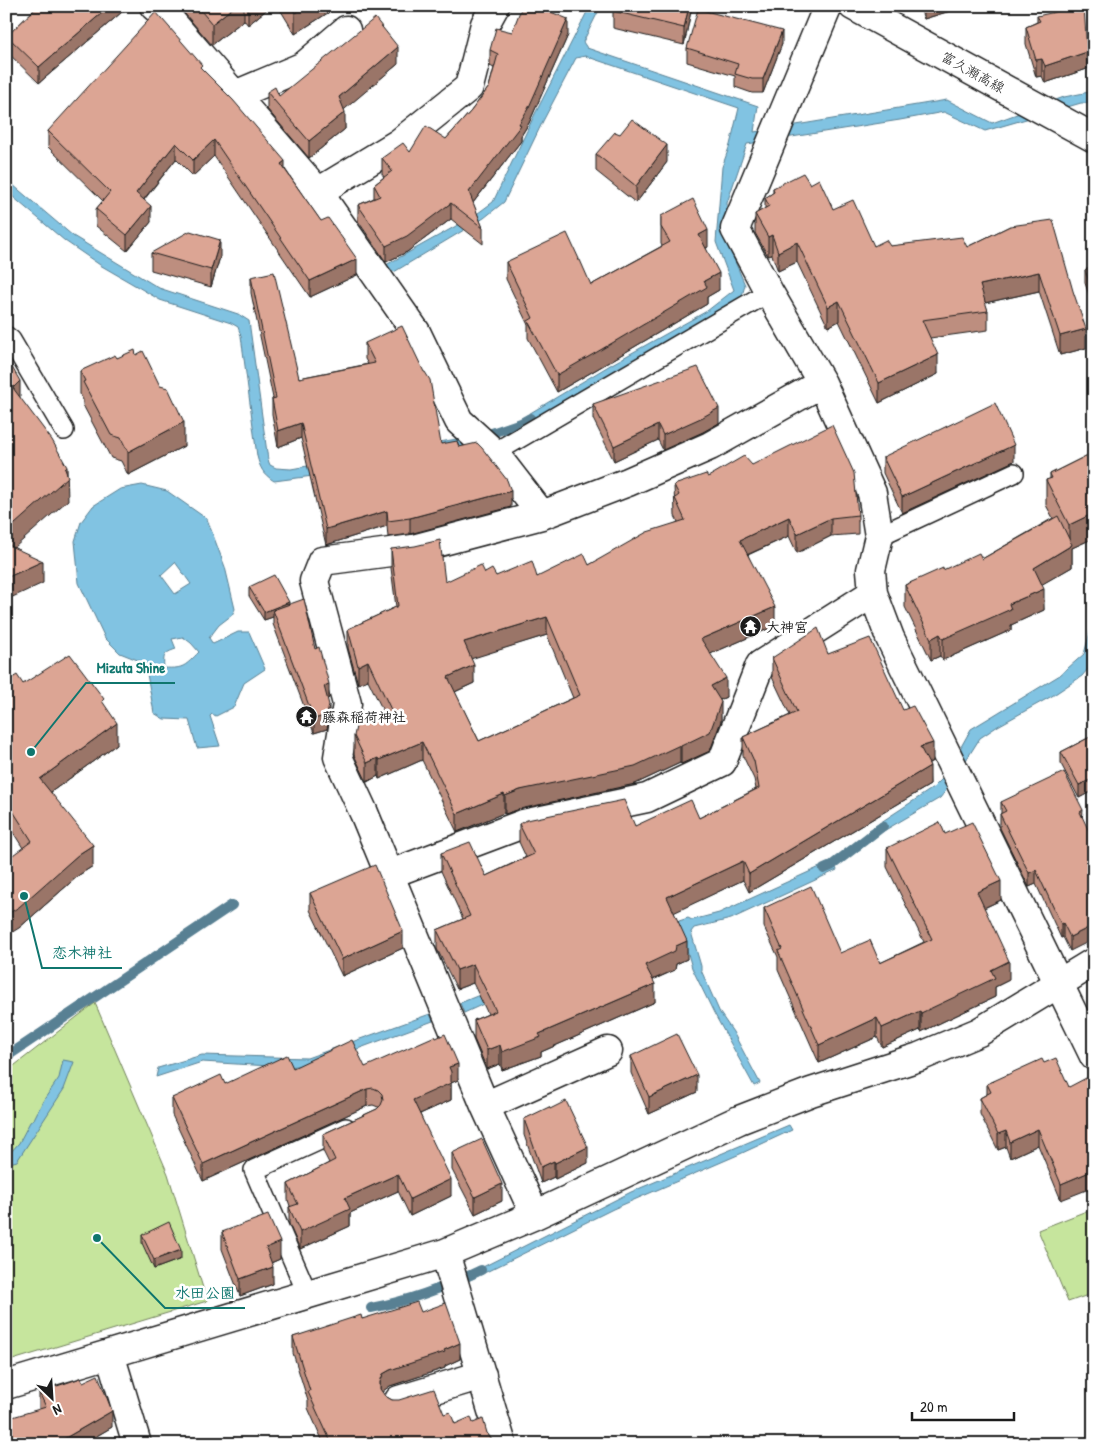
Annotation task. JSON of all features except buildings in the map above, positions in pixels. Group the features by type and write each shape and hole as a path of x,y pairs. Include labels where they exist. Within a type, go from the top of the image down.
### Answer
{"street":[{"path":"154,6 169,19 318,192 416,332 458,421 494,453 542,515"},
{"path":"318,192 399,143 469,87 485,24 495,6"},
{"path":"828,6 734,229 822,383 872,493 879,536 871,570 873,593 890,638 1094,1056"},
{"name":"富久瀬高線","path":"853,6 1094,138"},
{"path":"235,94 304,66 346,30"},
{"path":"534,1216 485,1106 364,813 338,757 348,704 314,581 322,561 413,549 542,515 628,482 710,446 822,383"},
{"path":"390,874 523,824 647,798 722,762 760,665 873,593"},
{"path":"6,1385 445,1254 534,1216 739,1120 811,1092 919,1057 979,1032 1094,962"},
{"path":"485,1106 608,1051"},
{"path":"445,1254 502,1444"},
{"path":"110,1354 137,1444"},
{"path":"395,1401 482,1375"}],"lane":[{"path":"494,453 769,292"},
{"path":"6,336 11,340 64,430"},
{"path":"879,536 1014,472"},
{"path":"308,1296 254,1170 363,1120"}],"green space":[{"path":"95,1003 168,1174 207,1301 6,1362 6,1072"},
{"path":"1094,1208 1094,1293 1068,1302 1038,1230"}],"water":[{"path":"590,6 601,6 583,42 587,48 758,106 754,132 947,100 992,123 1064,97 1094,91 1094,103 1081,103 985,131 944,112 747,144 727,203 728,245 745,285 742,296 728,312 521,430 517,421 612,364 707,311 734,290 716,242 722,167 730,145 739,108 585,56 576,58 504,202 484,218 394,272 386,265 474,216 493,202"},
{"path":"6,179 73,236 159,288 238,314 249,321 270,465 276,468 291,469 462,438 466,447 313,476 274,481 262,470 257,456 241,336 238,327 160,300 100,265 65,241 6,191"},
{"path":"142,485 167,491 207,519 225,567 235,609 232,615 219,625 209,638 213,644 238,632 249,632 265,669 244,683 234,707 216,716 212,714 210,716 220,746 197,748 189,720 164,719 154,713 145,663 120,653 105,638 79,583 75,541 81,522 93,506 120,489","holes":["175,562 191,584 175,594 161,575","183,637 199,652 184,666 164,668 165,655 176,649 172,639"]},
{"path":"1094,617 1094,662 1082,676 1052,696 980,738 940,798 875,836 869,830 933,788 944,777 971,729 1060,675 1084,654"},
{"path":"833,861 837,870 731,919 694,928 691,932 701,970 720,1013 733,1032 760,1083 754,1086 692,968 682,932 536,980 464,1013 460,1003 577,955 688,918 692,920 719,913"},
{"path":"430,1014 433,1021 317,1064 287,1067 202,1062 156,1077 158,1068 202,1055 307,1058"},
{"path":"63,1060 74,1062 64,1089 17,1161 6,1164 6,1154 10,1153 19,1143 30,1122 34,1119 43,1101 59,1078"},
{"path":"789,1125 792,1130 613,1209 472,1279 469,1274 631,1192"}],"waterway":[{"path":"480,437 530,418"},
{"path":"824,869 831,866 883,826"},
{"path":"6,1057 232,905"},
{"path":"371,1308 427,1293 481,1270"}],"place":[{"name":"大神宮","path":"750,627"},
{"name":"藤森稲荷神社","path":"306,717"},
{"name":"Mizuta Shine","path":"31,752"},
{"name":"恋木神社","path":"24,896"},
{"name":"水田公園","path":"97,1238"}]}
